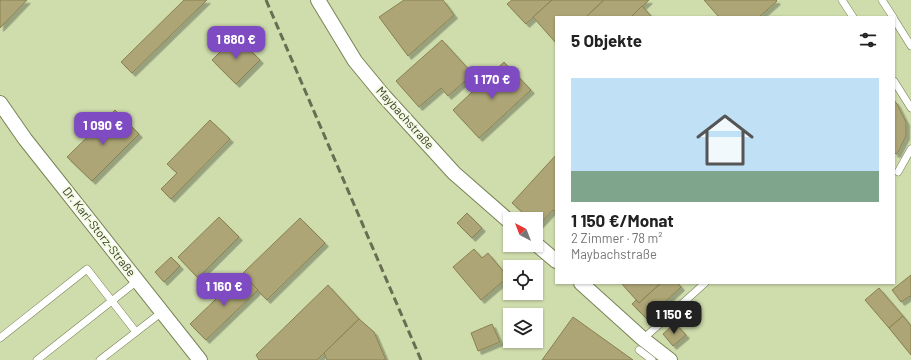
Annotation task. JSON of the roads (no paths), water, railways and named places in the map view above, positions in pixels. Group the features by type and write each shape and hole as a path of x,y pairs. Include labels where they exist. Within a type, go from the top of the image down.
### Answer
{"street":[{"name":"Maybachstraße","path":"318,0 355,61 383,95 454,173 503,216"},
{"name":"Dr. Karl-Storz-Straße","path":"0,103 25,139 200,360"},
{"path":"543,250 555,260"},
{"path":"582,284 641,344 670,360"}],"lane":[{"path":"842,0 852,16"},
{"path":"882,0 892,16"},
{"path":"895,21 911,46"},
{"path":"895,83 911,108"},
{"path":"898,172 911,149"},
{"path":"0,338 87,269 136,332"},
{"path":"37,360 137,280"},
{"path":"652,360 641,344 704,284"},
{"path":"100,360 162,312"}],"railway":[{"path":"266,0 421,360"}]}
